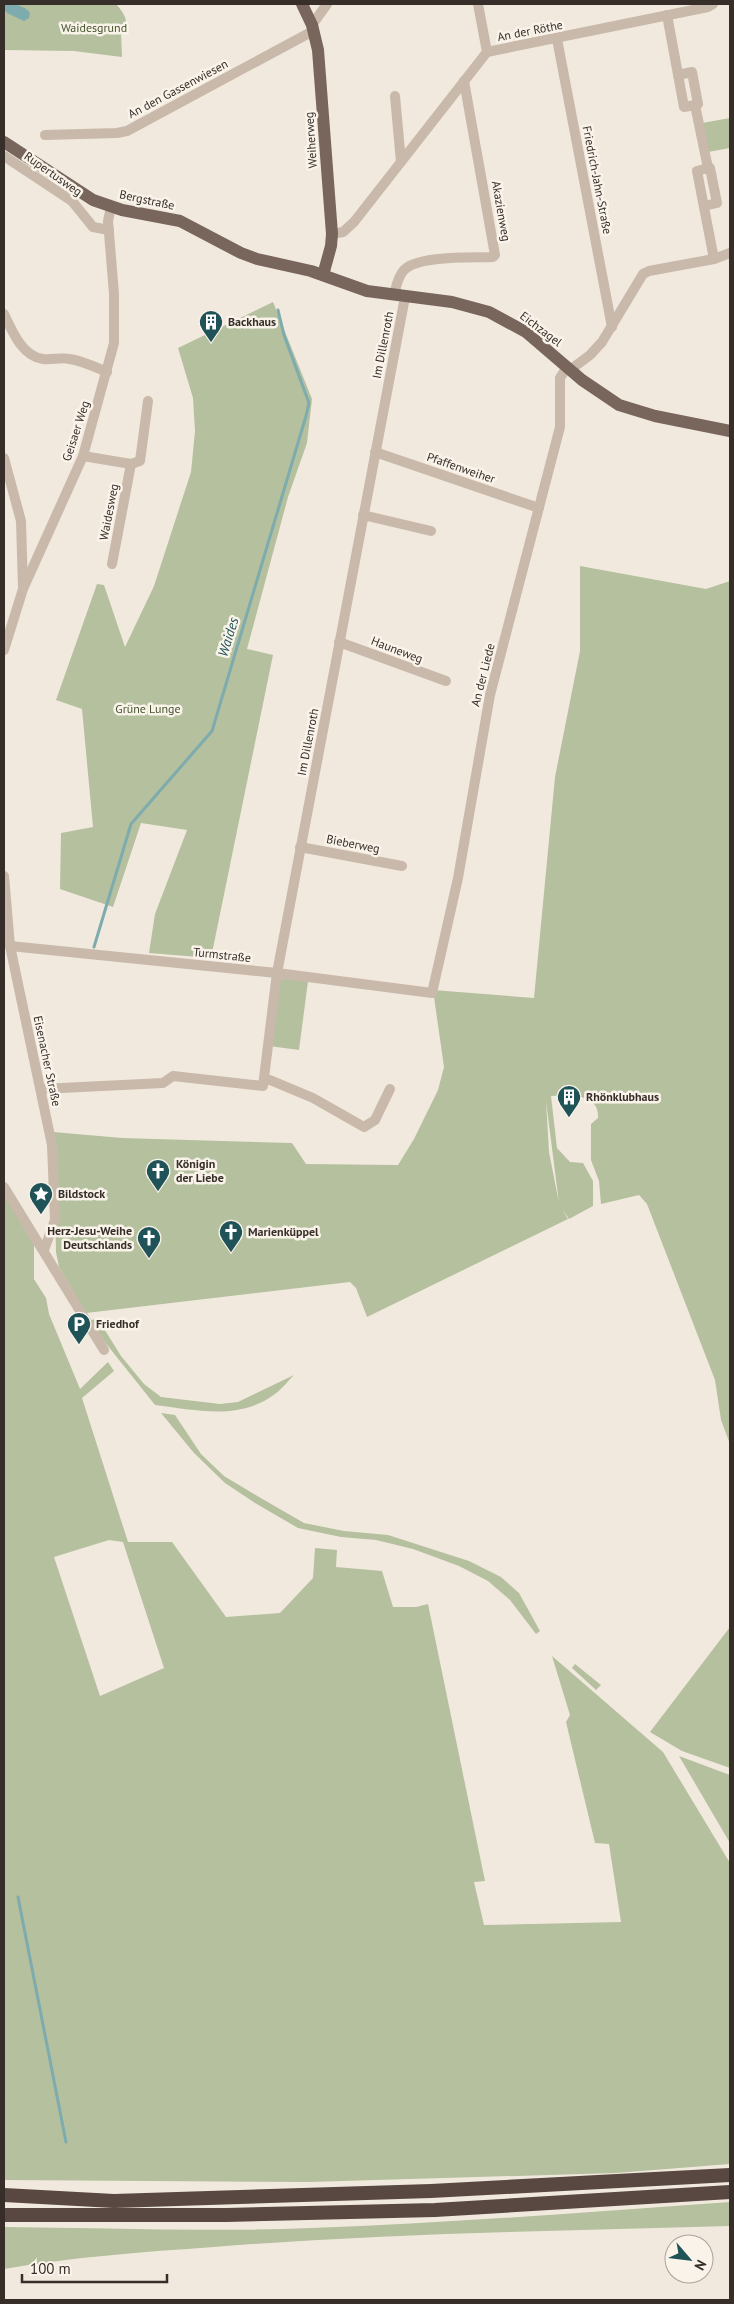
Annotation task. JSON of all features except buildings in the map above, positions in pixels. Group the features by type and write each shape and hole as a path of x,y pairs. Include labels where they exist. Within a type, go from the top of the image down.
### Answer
{"highway":[{"path":"4,2195 124,2200 431,2191 730,2175"},
{"path":"4,2215 226,2215 435,2210 730,2192"}],"main road":[{"name":"Weiherweg","path":"302,4 312,28 318,50 332,234 332,246 323,274"},
{"name":"Bergstraße","path":"4,142 79,192 111,207 170,218 197,229 241,253 323,274"},
{"name":"Eichzagel","path":"323,274 368,291 466,304 498,316 526,332 599,394 624,407 655,416 730,432"}],"street":[{"path":"312,28 328,4"},
{"path":"478,4 487,52"},
{"name":"An der Röthe","path":"332,234 343,232 348,228 487,52 557,39 713,4"},
{"path":"667,15 684,107 696,105 708,168 697,170 714,259"},
{"name":"An den Gassenwiesen","path":"45,135 117,134 126,131 312,28"},
{"name":"Friedrich-Jahn-Straße","path":"557,39 612,327"},
{"name":"Akazienweg","path":"399,296 402,273 412,265 445,258 493,258 495,255 464,82"},
{"path":"394,96 401,162"},
{"name":"Rupertusweg","path":"4,156 72,201 93,227 109,230"},
{"name":"Geisaer Weg","path":"4,650 23,589 83,456 107,372 114,343 114,294 109,230 111,207"},
{"path":"568,368 596,349 612,327 638,279 643,274 649,271 714,259 730,252"},
{"name":"Im Dillenroth","path":"277,973 375,452 399,296"},
{"path":"4,314 14,334 29,354 42,359 64,358 78,360 107,372"},
{"name":"An der Liede","path":"432,993 458,878 490,695 560,427 560,378 568,368"},
{"name":"Waidesweg","path":"112,564 131,464 140,460 148,401"},
{"name":"Pfaffenweiher","path":"375,452 539,508"},
{"path":"83,456 131,464"},
{"path":"4,458 21,521 23,589"},
{"path":"363,515 431,532"},
{"name":"Hauneweg","path":"340,642 446,682"},
{"name":"Bieberweg","path":"300,847 402,866"},
{"name":"Eisenacher Straße","path":"4,876 10,946 42,1090 52,1145 55,1220 44,1250"},
{"name":"Turmstraße","path":"10,946 277,973 432,993"},
{"path":"42,1090 163,1083 174,1076 263,1086 277,973"},
{"path":"265,1080 313,1098 364,1127 375,1120 390,1089"},
{"path":"4,1187 104,1350"}],"green space":[{"name":"Waidesgrund","path":"4,4 116,4 126,19 125,30 121,32 122,57 74,51 4,50"},
{"path":"730,118 730,148 708,152 702,123"},
{"name":"Grüne Lunge","path":"273,302 312,399 307,443 288,497 247,649 273,655 211,958 149,953 155,914 187,830 141,823 113,907 60,889 61,833 93,827 82,709 56,700 97,584 104,585 125,647 154,586 191,472 195,431 193,398 178,348"},
{"path":"580,566 706,589 730,581 730,1444 721,1420 715,1380 647,1204 639,1195 601,1204 599,1181 591,1160 591,1124 598,1118 597,1110 594,1104 582,1097 551,1096 557,1148 570,1162 583,1163 593,1181 593,1206 569,1219 562,1209 568,1219 367,1317 356,1288 350,1282 86,1313 59,1267 56,1252 53,1132 122,1138 292,1143 306,1164 398,1165 414,1139 438,1090 444,1067 433,990 534,998 555,777 580,651","holes":["546,1101 559,1203 549,1152"]},
{"path":"278,978 308,981 299,1050 269,1046"},
{"path":"4,1193 34,1240 34,1279 46,1298 49,1314 80,1389 108,1362 114,1371 82,1398 128,1542 172,1542 226,1617 280,1613 313,1578 315,1548 337,1550 336,1567 382,1571 393,1607 416,1607 428,1604 485,1881 474,1882 484,1925 621,1922 609,1844 595,1843 566,1722 570,1715 552,1656 663,1752 730,1863 730,2164 616,2173 310,2182 4,2180","holes":["109,1540 123,1542 164,1668 100,1696 54,1557"]},
{"path":"98,1319 121,1356 144,1384 161,1397 220,1404 238,1402 294,1375 275,1394 247,1408 232,1411 201,1411 155,1405 104,1341 91,1320"},
{"path":"161,1413 175,1415 201,1454 224,1476 304,1523 344,1531 388,1535 469,1561 501,1577 519,1593 540,1631 536,1634 510,1600 488,1581 459,1566 413,1549 376,1540 341,1537 298,1528 225,1483 194,1453"},
{"path":"730,1627 730,1768 682,1751 650,1732"},
{"path":"575,1664 601,1685 596,1690 572,1668"},
{"path":"679,1756 730,1775 730,1843"},
{"path":"730,2202 730,2226 472,2233 278,2242 108,2255 4,2269 4,2227 195,2230 311,2228 468,2220"}],"water":[{"path":"4,4 25,8 30,13 29,18 24,21 7,13 4,9"}],"waterway":[{"name":"Waides","path":"94,947 131,824 212,731 306,416 309,403 284,335 278,310"},
{"path":"18,1897 66,2142"}],"place":[{"name":"Backhaus","path":"211,343"},
{"name":"Rhönklubhaus","path":"569,1118"},
{"name":"Königin der Liebe","path":"158,1192"},
{"name":"Bildstock","path":"41,1215"},
{"name":"Marienküppel","path":"231,1253"},
{"name":"Herz-Jesu-Weihe Deutschlands","path":"149,1259"},
{"name":"Friedhof","path":"79,1345"}]}
